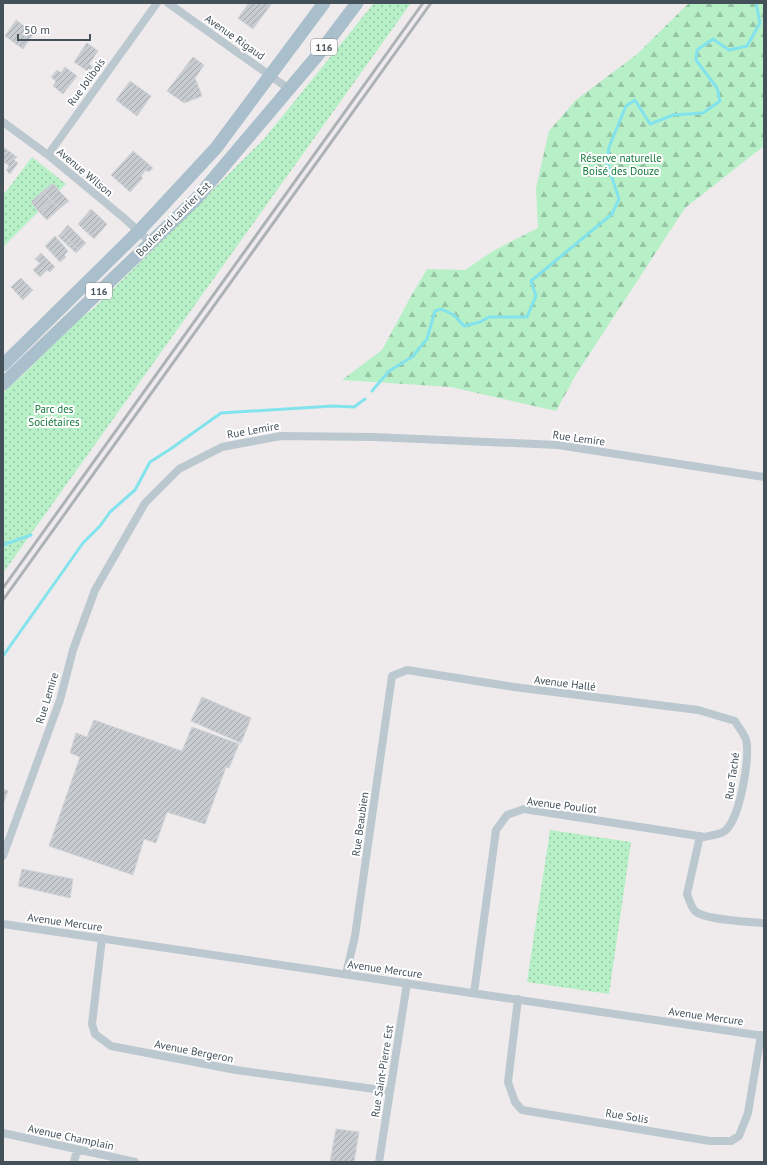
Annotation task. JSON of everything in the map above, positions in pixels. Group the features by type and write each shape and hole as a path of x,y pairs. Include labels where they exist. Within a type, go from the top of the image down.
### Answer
{"main road":[{"name":"Boulevard Laurier Est","path":"3,365 139,231 216,148 324,3"},
{"name":"Boulevard Laurier Est","path":"3,384 196,199 317,56 357,3"}],"street":[{"name":"Rue Jolibois","path":"48,155 157,3"},
{"name":"Avenue Rigaud","path":"168,3 289,89"},
{"name":"Avenue Wilson","path":"3,122 48,155 139,231 150,242"},
{"name":"Rue Lemire","path":"3,856 60,700 73,650 95,590 145,503 179,469 222,447 281,436 373,437 558,445 764,477"},
{"name":"Avenue Hallé","path":"392,676 407,670 514,688 698,710 735,721"},
{"name":"Rue Beaubien","path":"346,974 355,936 392,676"},
{"name":"Rue Taché","path":"724,832 731,825 740,803 747,763 746,740 735,721"},
{"name":"Avenue Pouliot","path":"474,993 496,830 507,815 524,809 705,837 724,832"},
{"path":"700,836 687,894 690,903 696,912 707,917 764,923"},
{"name":"Avenue Mercure","path":"3,924 763,1035"},
{"name":"Avenue Bergeron","path":"102,938 92,1024 95,1034 111,1046 236,1070 389,1091"},
{"name":"Rue Saint-Pierre Est","path":"379,1162 407,983"},
{"name":"Rue Solis","path":"518,1000 508,1082 515,1102 522,1110 710,1141 731,1141 739,1136 748,1113 763,1035"},
{"name":"Avenue Champlain","path":"3,1133 135,1162"},
{"path":"74,1162 77,1150"}],"green space":[{"name":"Parc des Sociétaires","path":"374,3 411,3 3,573 3,393 30,368 70,326 93,309 264,139"},
{"name":"Réserve naturelle Boisé des Douze","path":"689,3 764,3 764,146 685,208 577,373 556,411 451,387 342,380 382,350 427,269 465,270 493,251 538,228 536,188 549,131 576,100 636,55"},
{"path":"32,157 66,184 3,247 3,192 5,193"},
{"path":"550,830 631,842 609,994 527,982"}],"building":[{"path":"249,3 272,3 253,29 238,18"},
{"path":"16,20 34,33 23,49 5,36"},
{"path":"87,43 98,51 89,64 96,69 92,74 74,62"},
{"path":"193,57 204,65 195,78 202,96 184,103 167,91"},
{"path":"65,67 77,76 63,94 53,86 56,81 51,77 57,70 61,73"},
{"path":"130,81 151,96 137,116 116,100"},
{"path":"3,147 17,157 14,160 18,163 10,174 6,170 9,166 3,161"},
{"path":"133,151 153,168 149,172 146,170 141,176 143,178 130,192 111,175"},
{"path":"53,183 61,193 52,201 43,191"},
{"path":"43,191 52,201 39,212 31,202"},
{"path":"61,193 69,201 59,209 52,201"},
{"path":"52,201 59,209 47,220 39,212"},
{"path":"91,209 107,224 94,239 78,224"},
{"path":"68,225 86,243 79,250 61,233"},
{"path":"61,233 79,250 76,253 58,236"},
{"path":"55,236 68,251 64,255 66,257 60,262 45,246"},
{"path":"41,253 55,267 50,272 47,270 40,277 33,270 40,263 35,259"},
{"path":"21,278 33,290 23,300 11,287"},
{"path":"202,697 251,718 241,743 191,721"},
{"path":"94,720 182,751 192,727 239,744 229,768 226,767 205,824 167,812 156,843 144,839 133,875 49,846 80,757 70,753 76,733 87,737"},
{"path":"3,789 8,791 3,804"},
{"path":"22,869 73,879 70,898 18,886"},
{"path":"336,1129 359,1132 354,1162 330,1162"}],"waterway":[{"path":"372,391 389,371 412,357 427,339 435,311 441,309 454,315 464,326 480,322 489,317 527,317 536,296 531,281 612,214 619,199 607,162 609,147 626,106 635,100 650,124 673,115 703,113 720,101 717,88 696,60 697,50 713,39 729,50 747,46 760,23 756,3"},
{"path":"3,656 83,543 100,526 110,512 135,490 150,462 221,413 333,406 354,407 365,399"},
{"path":"3,545 31,535"}],"railway":[{"path":"3,588 423,3"},
{"path":"3,600 431,3"}]}
